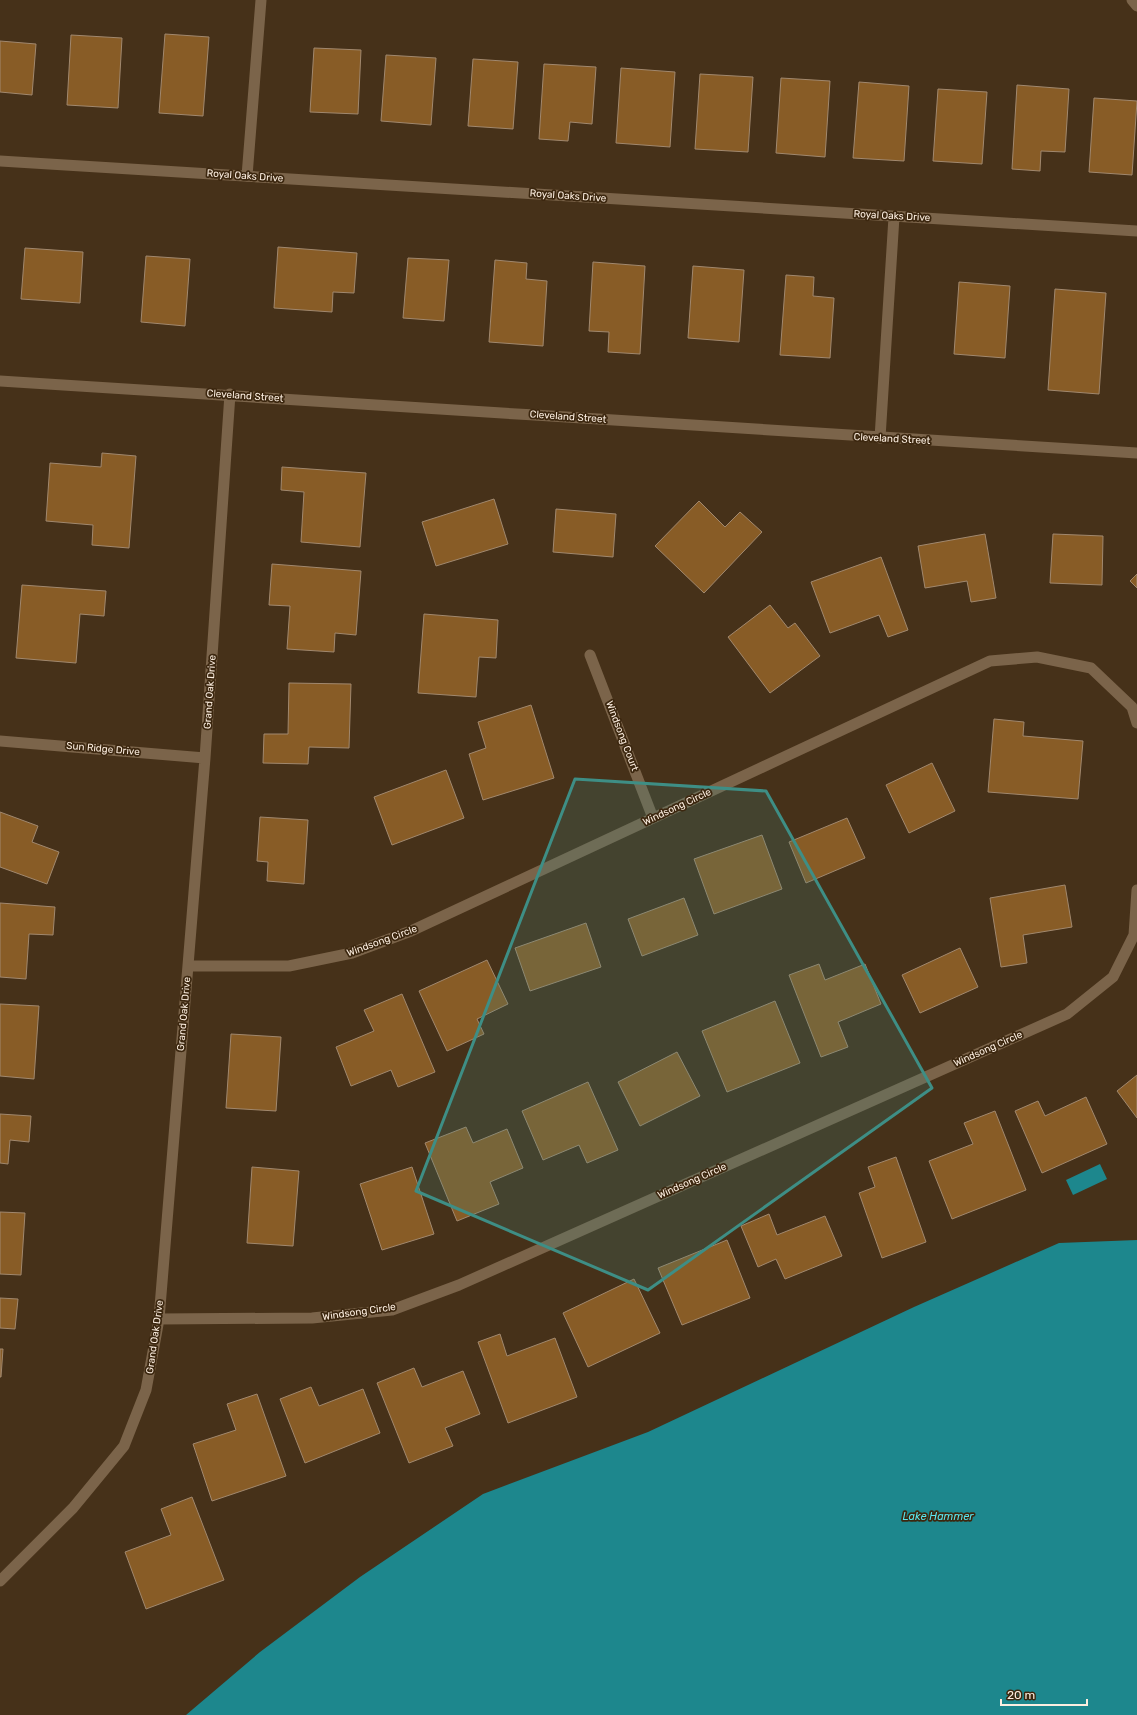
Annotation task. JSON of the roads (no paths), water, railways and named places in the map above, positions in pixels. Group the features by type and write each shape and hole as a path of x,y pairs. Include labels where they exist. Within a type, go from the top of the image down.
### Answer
{"street":[{"path":"247,176 261,0"},
{"path":"1132,0 1137,6"},
{"name":"Royal Oaks Drive","path":"0,161 1137,231"},
{"path":"880,438 894,217"},
{"name":"Cleveland Street","path":"0,381 230,394 880,438 1137,453"},
{"name":"Grand Oak Drive","path":"0,1581 73,1508 124,1446 146,1390 159,1319 205,758 230,394"},
{"name":"Windsong Court","path":"590,655 654,818"},
{"name":"Windsong Circle","path":"188,966 289,966 352,952 411,931 990,661 1037,657 1091,668 1132,707 1137,723"},
{"name":"Sun Ridge Drive","path":"0,741 205,758"},
{"name":"Windsong Circle","path":"159,1319 312,1318 392,1310 459,1286 1067,1014 1113,977 1134,935 1137,890"}],"water":[{"path":"1100,1164 1107,1179 1073,1195 1066,1180"},
{"name":"Lake Hammer","path":"1137,1240 1137,1715 186,1715 260,1652 360,1577 483,1494 648,1432 914,1307 1059,1243"}]}
